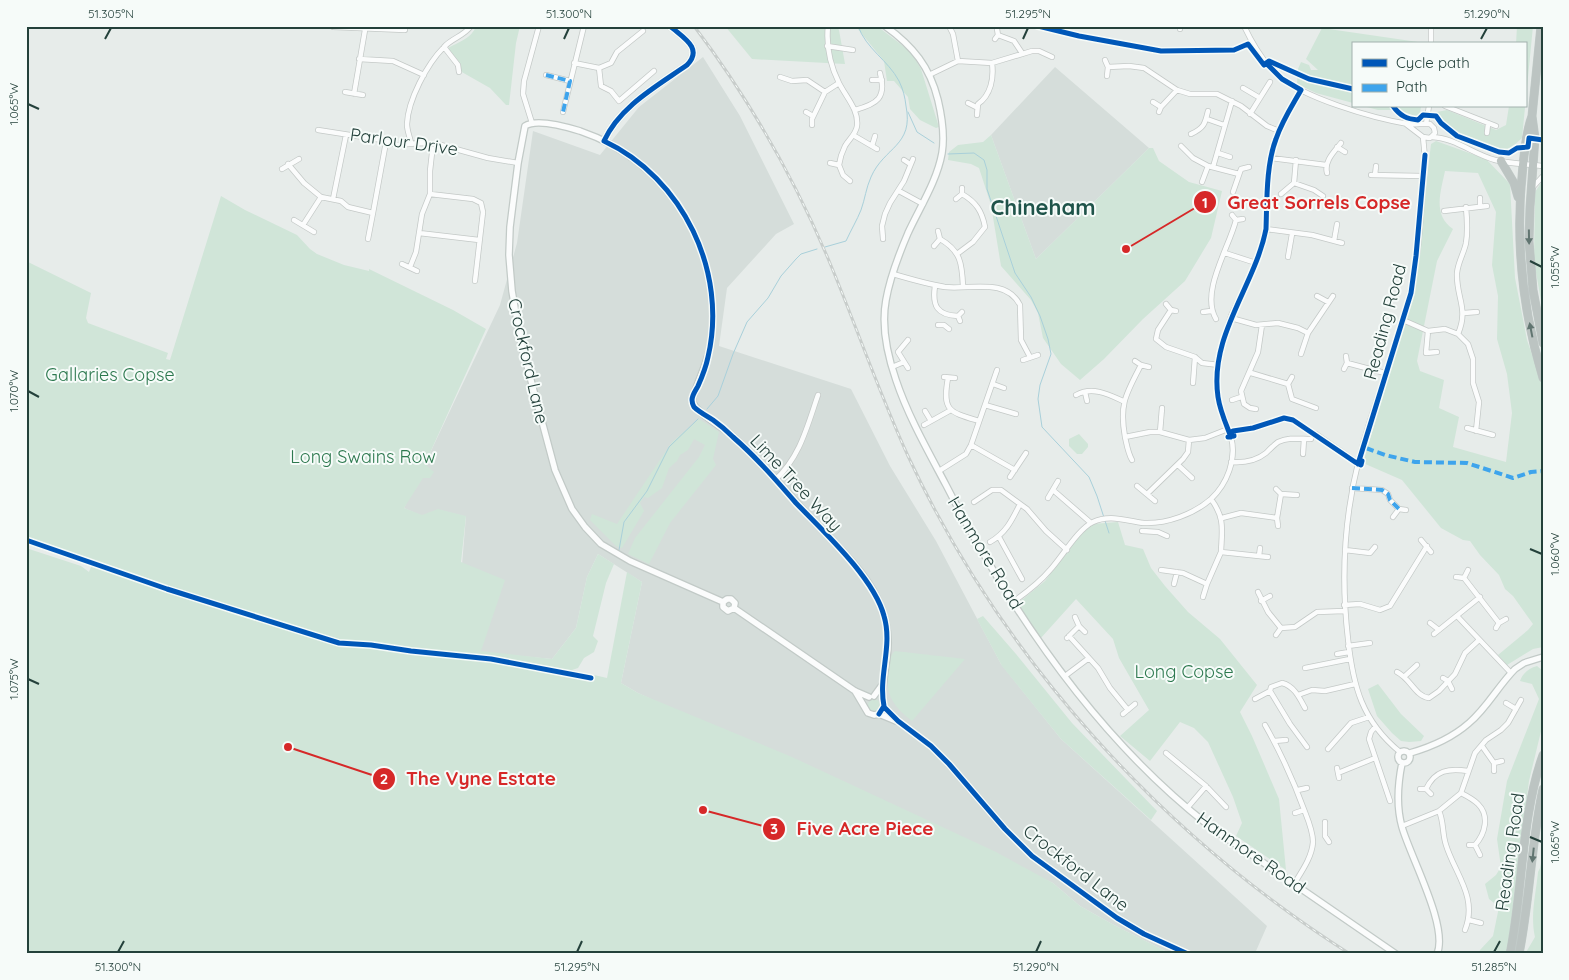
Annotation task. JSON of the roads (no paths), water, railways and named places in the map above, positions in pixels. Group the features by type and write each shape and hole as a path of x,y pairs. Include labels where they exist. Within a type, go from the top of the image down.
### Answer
{"highway":[{"path":"1541,26 1532,116 1535,134 1530,207 1530,251 1535,305 1543,343"},
{"path":"1532,116 1527,129 1523,163 1520,216 1522,264 1526,302 1543,378"},
{"path":"1501,161 1515,186 1520,216"},
{"path":"1520,216 1525,202 1528,170 1534,164"},
{"name":"Reading Road","path":"1510,954 1515,931 1530,801 1543,755"},
{"name":"Reading Road","path":"1519,954 1543,789"}],"street":[{"path":"411,144 407,126 408,119 411,105 424,75 444,47 467,32 472,26"},
{"path":"539,26 524,81 524,94 532,123 567,127 604,141 618,118 628,108 692,59 694,52 692,46 670,26"},
{"path":"563,112 584,26"},
{"path":"828,26 828,46 832,66 839,83 855,110 857,127 854,135 846,145 839,164 843,175 850,181"},
{"path":"949,26 953,34 958,61"},
{"path":"1244,26 1272,70 1288,83 1312,95 1354,110 1406,124 1433,126 1443,138"},
{"path":"1431,26 1431,42"},
{"name":"Hanmore Road","path":"887,27 911,47 929,75 940,112 943,144 938,169 908,234 886,297 884,315 885,340 905,404 980,550 1043,647 1129,752 1209,825 1396,954"},
{"path":"333,28 405,30"},
{"path":"354,94 365,30"},
{"path":"574,63 598,68 611,63 617,52 643,31"},
{"path":"996,34 1014,41 1022,53"},
{"path":"828,46 853,50"},
{"path":"444,47 458,65 459,72"},
{"path":"929,75 958,61 992,63 1013,58 1022,53 1039,51 1052,57"},
{"path":"359,59 393,61 424,75"},
{"path":"1105,60 1108,67 1107,76"},
{"path":"977,115 976,107 988,94 992,78 992,63"},
{"path":"1108,67 1129,66 1144,68 1177,90 1190,94 1217,94 1232,101 1267,126 1279,131"},
{"path":"598,68 601,86 612,91 619,101 654,71"},
{"path":"855,110 867,107 882,95 880,74"},
{"path":"546,75 570,81"},
{"path":"780,77 785,80 807,80 825,92"},
{"path":"783,87 785,80"},
{"path":"872,80 882,80"},
{"path":"1250,114 1270,82"},
{"path":"812,125 813,116 825,92 839,83"},
{"path":"1244,88 1260,98"},
{"path":"1153,102 1160,109 1177,90"},
{"path":"1013,602 1041,580 1079,533 1091,523 1108,518 1145,523 1172,519 1194,510 1211,499 1227,477 1232,462 1232,446 1218,397 1218,365 1231,318 1256,263 1266,229 1271,158 1279,131 1301,90"},
{"path":"345,92 363,96"},
{"path":"1202,182 1218,152 1232,101"},
{"path":"968,103 976,107"},
{"path":"1450,108 1496,126"},
{"path":"1426,137 1424,125 1429,109"},
{"path":"1426,137 1434,133 1429,109"},
{"path":"806,112 813,116"},
{"path":"1191,134 1203,126 1207,119 1207,112"},
{"path":"1207,119 1224,125"},
{"name":"Crockford Lane","path":"532,123 527,124 524,128 511,217 509,255 512,291 521,342 555,470 565,497 585,527 601,544 619,556 724,602 727,599 731,599 734,603 734,608 855,690 872,696"},
{"path":"1406,124 1426,137 1443,138 1490,158 1543,166"},
{"path":"1487,133 1488,124"},
{"name":"Parlour Drive","path":"318,130 397,145 433,144 488,158 518,163"},
{"path":"334,198 346,135"},
{"path":"854,135 877,149"},
{"path":"872,146 875,136"},
{"name":"Reading Road","path":"1400,752 1384,739 1375,727 1355,684 1344,611 1345,550 1352,488 1413,281 1426,137"},
{"name":"Lime Tree Way","path":"604,141 636,160 667,189 684,214 703,254 712,300 712,329 708,357 692,400 693,405 734,437 836,544 865,578 877,597 884,616 887,637 887,656 882,685 882,699"},
{"path":"368,239 386,142"},
{"path":"1327,173 1326,165 1341,143"},
{"path":"410,267 416,252 422,214 430,194 433,144"},
{"path":"1181,146 1193,158 1210,167 1239,174"},
{"path":"1338,147 1345,152"},
{"path":"1185,159 1188,152"},
{"path":"1218,152 1230,157"},
{"path":"882,239 882,226 890,203 899,191 913,158"},
{"path":"1271,158 1326,165"},
{"path":"282,169 299,159"},
{"path":"904,160 910,164"},
{"path":"1281,194 1294,183 1296,160"},
{"path":"830,163 839,164"},
{"path":"288,164 304,183 322,197 334,198 348,207 373,213"},
{"path":"1376,166 1373,174 1423,176"},
{"path":"1233,192 1241,169 1249,167"},
{"path":"1532,188 1543,176"},
{"path":"1294,183 1314,190 1323,196"},
{"path":"962,188 962,194"},
{"path":"899,191 923,204"},
{"path":"430,194 473,199 482,203 483,212 475,281"},
{"path":"956,199 962,194"},
{"path":"957,254 973,242 985,227 981,211 976,203 962,194"},
{"path":"303,226 322,197"},
{"path":"1480,198 1480,206"},
{"path":"1444,210 1487,206"},
{"path":"1458,334 1464,313 1458,289 1457,275 1466,242 1466,207"},
{"path":"1232,215 1236,220"},
{"path":"1236,220 1243,219"},
{"path":"294,220 314,232"},
{"path":"1216,319 1211,311 1215,273 1225,253 1236,220"},
{"path":"1334,241 1337,224"},
{"path":"876,227 882,226"},
{"path":"1266,229 1292,234 1312,235 1342,243"},
{"path":"938,232 940,239 957,254 962,266 963,286"},
{"path":"419,233 479,240"},
{"path":"1288,256 1292,234"},
{"path":"934,246 940,239"},
{"path":"1225,253 1256,263"},
{"path":"402,264 417,271"},
{"path":"468,272 475,273"},
{"path":"893,274 935,286 950,288 963,286 999,288 1017,300 1021,313 1020,340 1030,357"},
{"path":"935,286 934,296 938,310 946,315 960,317"},
{"path":"1317,296 1328,302"},
{"path":"1301,354 1308,333 1333,296"},
{"path":"1166,304 1174,310 1158,330 1156,339 1166,347 1195,357 1202,363 1218,365"},
{"path":"1203,312 1211,311"},
{"path":"1464,313 1477,312"},
{"path":"944,325 946,315"},
{"path":"1231,318 1250,324 1278,323 1298,328 1308,333"},
{"path":"1403,320 1428,331 1445,330 1458,334 1468,344 1472,352 1473,383 1479,402 1476,431"},
{"path":"938,324 944,325 949,329"},
{"path":"1256,409 1247,407 1242,397 1244,383 1251,373 1258,352 1262,325"},
{"path":"1428,331 1426,353 1437,352"},
{"path":"908,340 898,352 908,368"},
{"path":"1023,360 1038,355"},
{"path":"1344,369 1346,356"},
{"path":"1185,376 1192,380 1195,357"},
{"path":"892,367 904,362"},
{"path":"1135,362 1148,367"},
{"path":"1346,362 1385,373"},
{"path":"1132,460 1128,454 1125,437 1122,415 1123,401 1141,365"},
{"path":"939,472 966,454 998,370"},
{"path":"1251,373 1288,384"},
{"path":"955,378 946,377 945,398 947,405 951,410 980,421"},
{"path":"1292,377 1288,384 1292,399 1316,408"},
{"path":"993,384 1004,388"},
{"path":"1076,395 1085,392 1103,392 1123,401"},
{"path":"1085,392 1087,401"},
{"path":"775,480 789,466 799,448 818,395"},
{"path":"1232,400 1242,397"},
{"path":"985,406 1016,414"},
{"path":"1160,432 1162,408"},
{"path":"924,425 951,410"},
{"path":"925,411 931,421"},
{"path":"1004,419 1005,411"},
{"path":"1154,416 1160,417"},
{"path":"1467,428 1493,435"},
{"path":"1125,437 1160,432 1189,440 1205,438 1228,429"},
{"path":"1316,434 1355,461 1359,461"},
{"path":"1232,462 1242,463 1259,458 1277,443 1285,440 1294,438 1310,439"},
{"path":"1303,454 1304,439"},
{"path":"1147,494 1178,465 1188,452 1189,440"},
{"path":"971,445 1015,470"},
{"path":"1010,477 1026,454"},
{"path":"1122,456 1128,454"},
{"path":"1178,465 1192,478"},
{"path":"1048,498 1058,481"},
{"path":"1137,486 1155,501"},
{"path":"1352,488 1382,490 1388,494 1390,500 1399,509 1406,510"},
{"path":"974,502 997,489 1001,490 1033,515 1046,531 1067,550"},
{"path":"1276,489 1281,494 1297,495"},
{"path":"1053,490 1091,523"},
{"path":"1278,526 1277,518 1281,494"},
{"path":"980,498 985,503"},
{"path":"1204,597 1207,584 1221,552 1222,518 1211,499"},
{"path":"990,542 999,537 1008,526 1020,504"},
{"path":"1393,517 1399,509"},
{"path":"1222,518 1241,513 1277,518"},
{"path":"1158,532 1159,522"},
{"path":"1142,532 1158,532 1167,536"},
{"path":"999,537 1022,579"},
{"path":"1421,540 1431,552"},
{"path":"1344,605 1360,604 1380,610 1390,606 1426,546"},
{"path":"1345,550 1371,555 1375,547"},
{"path":"1259,556 1260,548"},
{"path":"1221,552 1268,557"},
{"path":"1016,568 1024,565"},
{"path":"1161,570 1177,572 1207,584"},
{"path":"1464,578 1468,570"},
{"path":"1174,584 1177,572"},
{"path":"1456,577 1464,578 1485,603 1498,626 1506,620"},
{"path":"1258,592 1261,600 1281,628"},
{"path":"1261,600 1270,596"},
{"path":"1434,634 1480,598"},
{"path":"1281,628 1295,627 1317,612 1344,611"},
{"path":"1458,616 1511,673"},
{"path":"1075,617 1079,626 1085,632"},
{"path":"1430,623 1439,630"},
{"path":"1079,626 1068,637 1098,668 1110,688 1128,710"},
{"path":"1276,635 1281,628"},
{"path":"1397,672 1405,676 1419,694 1429,698 1439,691 1458,670 1465,653 1479,640"},
{"path":"1348,646 1370,643"},
{"path":"1336,654 1349,652"},
{"path":"1066,676 1089,658"},
{"path":"1305,668 1350,659"},
{"path":"1402,763 1398,758 1400,752 1405,750 1410,753 1441,742 1470,722 1511,673 1524,663 1542,660"},
{"path":"1405,676 1417,665"},
{"path":"1443,678 1448,681 1452,689"},
{"path":"1256,699 1270,691 1271,687 1285,684 1298,694 1305,708"},
{"path":"1298,694 1312,690 1325,691 1355,684"},
{"name":"Lime Tree Way","path":"872,696 882,685"},
{"name":"Crockford Lane","path":"855,690 865,705"},
{"path":"1270,691 1290,724 1307,743"},
{"path":"872,696 882,699 884,707 879,714 868,713 865,705 872,696"},
{"path":"1402,826 1439,811 1461,793 1476,753 1486,740 1508,723 1521,700"},
{"path":"1506,702 1516,709"},
{"path":"1123,714 1135,704"},
{"name":"Crockford Lane","path":"884,707 898,722 931,746 949,764 1005,829 1032,856 1116,918 1144,934 1188,954"},
{"name":"Crockford Lane","path":"879,714 898,722"},
{"path":"1328,749 1351,722 1369,717"},
{"path":"1265,725 1298,790 1312,835 1312,849 1294,884"},
{"path":"1375,727 1370,732 1369,740 1390,802"},
{"path":"1274,741 1286,740"},
{"path":"1482,746 1494,763 1494,771"},
{"path":"1166,753 1206,786 1226,807"},
{"path":"1402,763 1409,761 1410,753"},
{"path":"1338,773 1376,758"},
{"path":"1494,763 1502,761"},
{"path":"1402,763 1398,800 1402,826 1436,918 1440,937 1438,954"},
{"path":"1426,789 1435,776 1442,772 1468,771"},
{"path":"1188,807 1206,786"},
{"path":"1298,790 1307,788"},
{"path":"1420,789 1426,789 1431,794"},
{"path":"1216,796 1222,792"},
{"path":"1461,793 1479,805 1485,814 1484,830 1475,845"},
{"path":"1295,813 1304,810"},
{"path":"1439,811 1442,817 1444,838 1449,855 1464,882 1469,920 1466,930"},
{"path":"1325,822 1325,836 1329,842"},
{"path":"1312,835 1325,836"},
{"path":"1469,845 1475,845"},
{"path":"1475,845 1480,855"},
{"path":"1469,920 1481,923"}],"waterway":[{"path":"825,247 846,241 861,210 871,177 883,159 902,138 906,130 907,119 902,87 889,67 866,41 858,26"},
{"path":"908,112 917,132 934,143"},
{"path":"948,154 974,153 984,160 987,170 987,189 1015,273 1031,297 1048,339 1051,354 1040,385 1038,399 1042,427 1089,477 1109,533"},
{"path":"707,409 718,396 747,322 768,298 781,276 796,259 801,254 817,249"},
{"path":"619,550 624,522 647,491 669,447 698,419"}],"railway":[{"path":"694,26 715,54 753,113 804,205 832,268 908,456 947,531 991,603 1040,672 1094,736 1152,797 1215,854 1281,907 1350,954"}],"place":[{"name":"Great Sorrels Copse","path":"1126,249"},
{"name":"The Vyne Estate","path":"288,747"},
{"name":"Five Acre Piece","path":"703,810"}],"district":[{"name":"Chineham","path":"1043,207"}],"park label":[{"name":"Gallaries Copse","path":"110,375"},
{"name":"Long Swains Row","path":"363,457"},
{"name":"Long Copse","path":"1184,672"}]}
